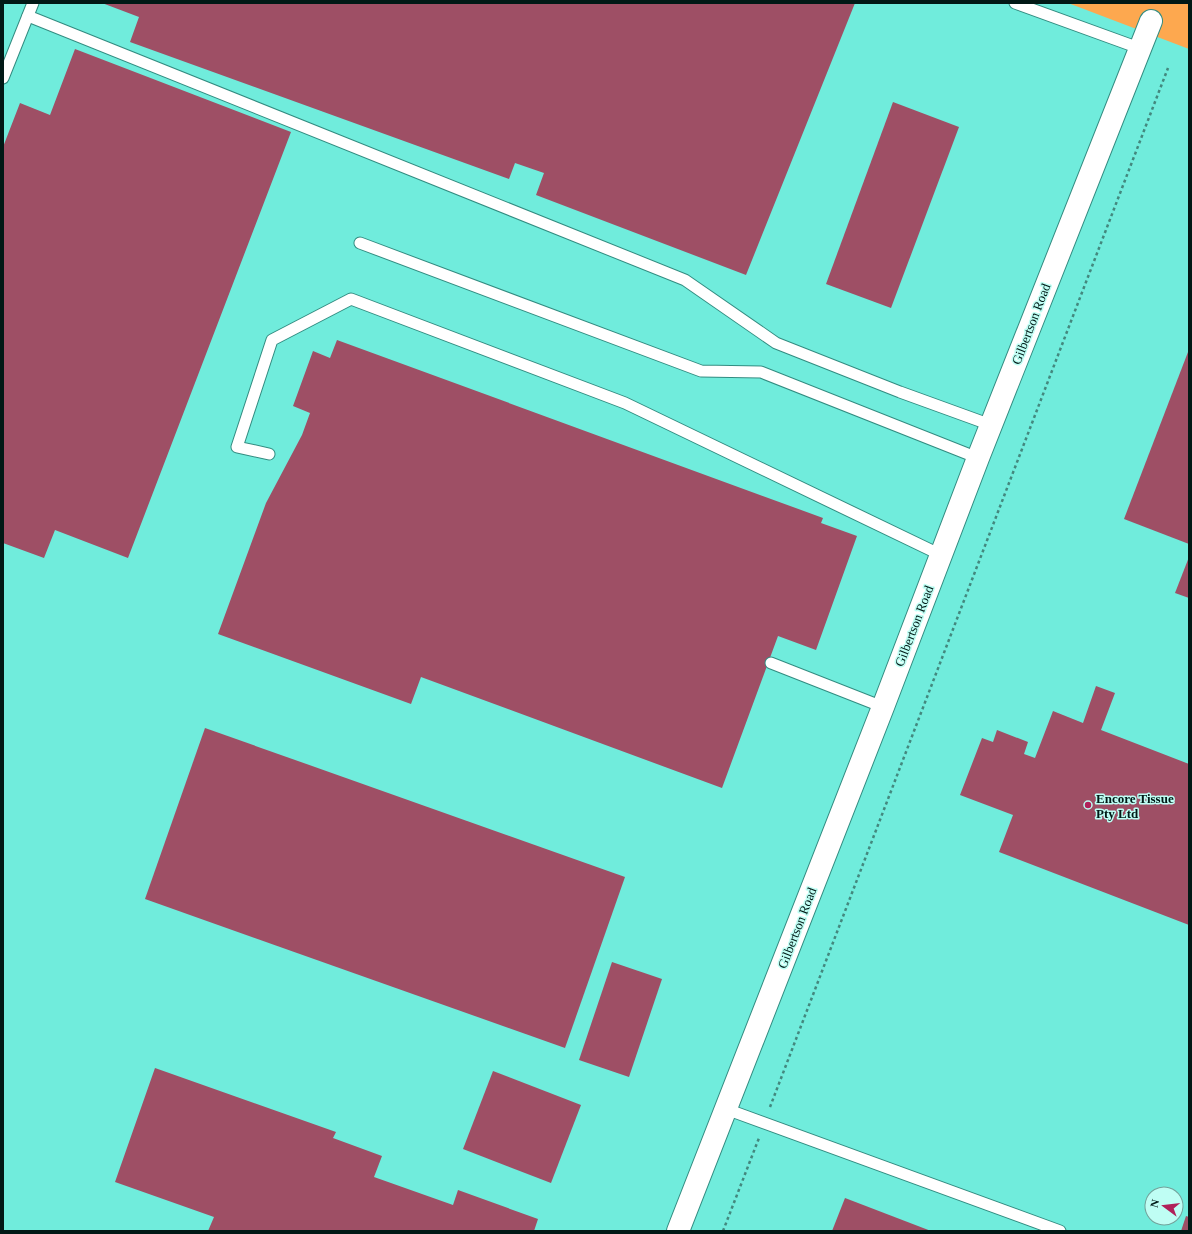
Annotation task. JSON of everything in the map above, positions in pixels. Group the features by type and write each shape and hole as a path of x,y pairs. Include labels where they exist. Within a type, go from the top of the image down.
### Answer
{"street":[{"name":"Gilbertson Road","path":"678,1231 883,707 940,555 1139,48 1151,22"}],"lane":[{"path":"3,78 33,3"},
{"path":"1015,3 1139,48"},
{"path":"28,16 685,280 776,342 900,392 991,426"},
{"path":"360,243 701,371 761,372 978,458"},
{"path":"269,454 237,446 272,340 351,299 625,403 940,555"},
{"path":"771,663 883,707"},
{"path":"726,1109 1060,1231"}],"path":[{"path":"723,1231 1168,68"}],"shaded area":[{"path":"3,3 1189,3 1189,1231 3,1231"},
{"path":"1068,3 1189,3 1189,49"}],"building":[{"path":"102,3 855,3 746,275 536,195 544,173 515,163 509,179 130,42 139,17"},
{"path":"75,49 291,132 128,558 55,530 44,558 3,543 3,147 20,103 50,115"},
{"path":"893,102 959,127 891,308 826,284"},
{"path":"337,340 823,518 821,523 857,536 816,650 778,636 722,788 421,677 411,704 218,634 266,503 302,435 310,413 293,406 313,351 330,358"},
{"path":"1189,352 1189,544 1124,519"},
{"path":"1189,557 1189,598 1175,593"},
{"name":"Encore Tissue Pty Ltd","path":"1096,686 1115,693 1101,730 1189,764 1189,925 999,852 1013,815 960,795 982,738 993,742 997,730 1028,742 1024,754 1035,758 1053,711 1083,723"},
{"path":"205,728 625,877 565,1048 145,899"},
{"path":"612,962 662,979 629,1077 579,1060"},
{"path":"155,1068 336,1132 333,1138 382,1156 374,1177 453,1205 458,1190 538,1219 534,1231 208,1231 214,1217 115,1182"},
{"path":"493,1071 581,1105 551,1183 463,1149"},
{"path":"845,1198 931,1231 832,1231"},
{"path":"1186,1216 1189,1217 1189,1231 1181,1231 1184,1226"}],"place":[{"name":"Encore Tissue Pty Ltd","path":"1088,805"}]}
